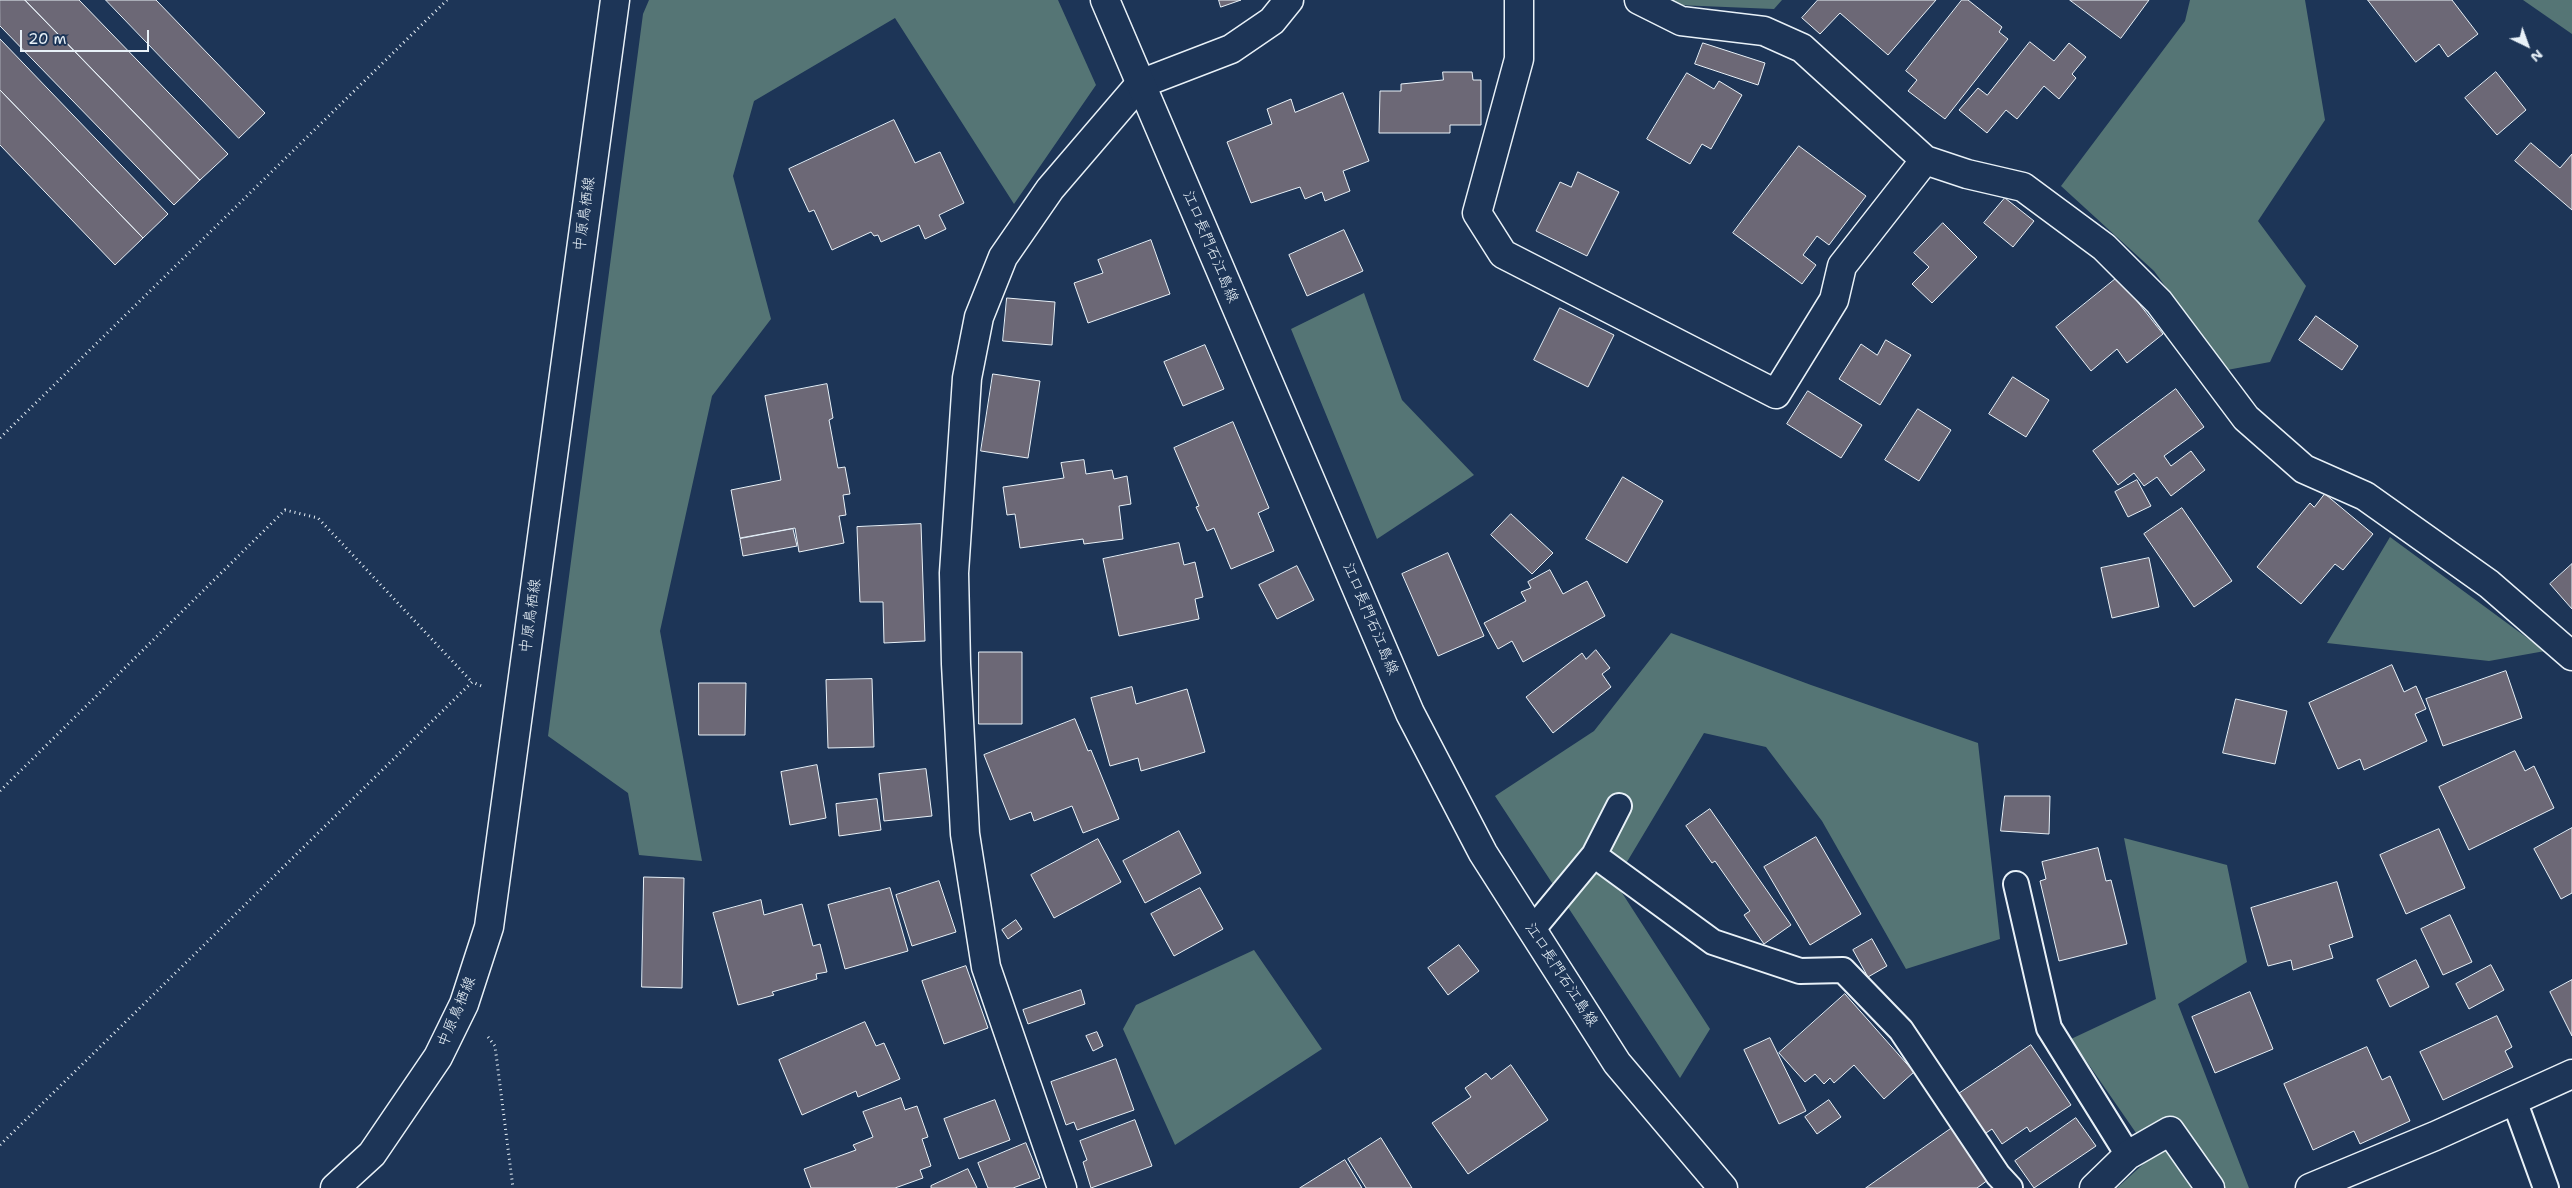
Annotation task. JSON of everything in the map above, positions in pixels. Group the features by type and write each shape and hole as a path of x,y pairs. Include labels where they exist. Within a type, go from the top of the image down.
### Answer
{"street":[{"name":"中原鳥栖線","path":"336,1188 372,1154 438,1057 464,1004 489,927 615,0"},
{"name":"江口長門石江島線","path":"1105,0 1410,713 1483,853 1617,1063 1723,1188"},
{"path":"1062,1188 986,967 965,834 956,664 954,573 967,378 979,317 1003,257 1050,190 1140,84 1231,49 1272,21 1288,0"},
{"path":"1519,0 1518,59 1477,213 1503,254 1776,394 1834,300 1842,266 1925,160"},
{"path":"1639,0 1681,21 1764,31 1802,48 1925,160 1968,174 2023,187 2104,247 2159,302 2246,418 2304,470 2365,496 2489,584 2572,656"},
{"path":"2310,1188 2435,1136 2572,1074"},
{"path":"2094,1188 2128,1155 2170,1131 2210,1188"}],"lane":[{"path":"1532,930 1594,856 1619,806"},
{"path":"1594,856 1713,942 1800,971 1843,970 1901,1030 1998,1175 2010,1188"},
{"path":"2016,884 2049,1028 2128,1155"},
{"path":"2514,1100 2546,1188"}],"path":[{"path":"0,438 447,0"},
{"path":"0,791 285,510 318,518 472,682 520,701"},
{"path":"0,1145 472,682"},
{"path":"464,1004 495,1046 513,1188"}],"green space":[{"path":"649,0 1058,0 1096,85 1014,204 895,18 754,101 733,176 771,319 712,396 660,631 702,861 639,855 628,793 548,736 643,14"},
{"path":"1667,0 1782,0 1774,9 1677,5"},
{"path":"2190,0 2305,0 2325,120 2258,221 2306,286 2270,362 2227,370 2154,271 2061,186 2185,21"},
{"path":"2523,0 2572,0 2572,34"},
{"path":"1364,293 1402,400 1474,475 1377,539 1291,329"},
{"path":"2390,537 2545,651 2489,661 2327,643"},
{"path":"1671,633 1811,685 1978,743 2000,939 1906,969 1822,821 1766,747 1704,733 1615,882 1710,1029 1680,1078 1495,796 1594,731"},
{"path":"2124,838 2227,865 2247,962 2178,1004 2249,1188 2117,1188 2152,1156 2071,1039 2156,999"},
{"path":"1254,950 1322,1049 1175,1145 1123,1029 1136,1005"}],"building":[{"path":"0,0 25,0 200,180 174,205 0,26"},
{"path":"25,0 79,0 228,154 200,180"},
{"path":"106,0 156,0 265,113 239,138"},
{"path":"1219,0 1241,0 1221,7"},
{"path":"1818,0 1936,0 1888,55 1840,13 1820,34 1802,18"},
{"path":"1962,0 1968,0 2002,27 1999,32 2008,39 1945,119 1908,91 1917,80 1906,71"},
{"path":"2070,0 2149,0 2121,38"},
{"path":"2368,0 2452,0 2478,34 2448,57 2439,44 2416,62"},
{"path":"0,39 168,214 143,238 0,90"},
{"path":"2030,42 2054,61 2069,43 2086,57 2072,74 2076,78 2059,99 2044,86 2017,119 2006,110 1987,133 1959,110 1978,88 1987,95"},
{"path":"1703,43 1765,63 1758,85 1695,64"},
{"path":"1443,72 1472,72 1473,80 1481,80 1481,125 1450,125 1450,133 1379,133 1380,91 1401,91 1401,84 1443,80"},
{"path":"2496,72 2526,110 2497,135 2465,98"},
{"path":"1687,73 1714,89 1719,81 1742,95 1711,149 1702,144 1690,164 1647,139"},
{"path":"0,90 143,238 115,265 0,145"},
{"path":"1343,93 1369,161 1343,171 1350,191 1325,201 1322,192 1305,199 1300,187 1251,203 1227,142 1272,124 1267,109 1291,99 1295,112"},
{"path":"894,120 915,163 940,152 964,203 939,215 946,229 925,239 919,225 881,242 878,235 874,236 871,232 832,250 814,210 809,212 789,169"},
{"path":"2531,143 2560,168 2572,154 2572,210 2515,161"},
{"path":"1799,146 1866,196 1829,245 1817,236 1803,255 1816,265 1802,284 1733,233"},
{"path":"1578,172 1619,192 1587,256 1536,231 1560,182 1571,187"},
{"path":"2005,198 2034,221 2013,247 1984,223"},
{"path":"1943,223 1977,257 1932,303 1912,284 1929,267 1914,253"},
{"path":"1344,230 1363,271 1307,296 1289,255"},
{"path":"1151,240 1170,294 1088,323 1074,283 1103,273 1098,260"},
{"path":"2118,277 2163,334 2127,363 2117,349 2091,371 2056,327"},
{"path":"1007,298 1055,302 1052,345 1003,341"},
{"path":"1560,308 1614,335 1588,387 1534,360"},
{"path":"2316,316 2358,346 2342,370 2299,340"},
{"path":"1886,340 1911,355 1880,405 1839,379 1861,344 1877,355"},
{"path":"1205,345 1224,389 1183,406 1164,362"},
{"path":"993,374 1040,381 1028,458 981,451"},
{"path":"2013,377 2049,400 2026,437 1989,414"},
{"path":"827,384 833,418 829,420 838,468 845,467 850,494 843,495 846,515 839,516 844,543 799,552 795,528 740,538 731,490 781,480 765,396"},
{"path":"2176,389 2204,427 2164,456 2171,466 2191,451 2205,470 2171,496 2157,477 2144,486 2134,473 2118,485 2093,451"},
{"path":"1808,391 1862,425 1841,458 1787,424"},
{"path":"1918,409 1951,430 1919,481 1885,460"},
{"path":"1233,422 1269,508 1258,513 1274,551 1231,569 1214,528 1207,531 1196,507 1199,506 1174,448"},
{"path":"1084,460 1086,474 1112,470 1114,479 1127,476 1131,504 1119,506 1123,539 1084,544 1083,539 1020,548 1015,514 1007,515 1003,487 1064,478 1061,463"},
{"path":"1623,477 1663,501 1627,563 1586,539"},
{"path":"2137,480 2151,506 2128,517 2115,492"},
{"path":"2325,494 2373,534 2343,570 2335,564 2301,604 2257,567 2310,503 2314,507"},
{"path":"2182,508 2232,581 2194,607 2144,534"},
{"path":"1511,514 1553,553 1532,574 1491,535"},
{"path":"921,524 925,641 884,643 883,602 860,602 857,527"},
{"path":"793,529 797,546 743,556 740,539"},
{"path":"1179,543 1184,565 1195,562 1203,597 1195,599 1199,619 1119,636 1103,559"},
{"path":"1448,553 1484,636 1438,656 1402,574"},
{"path":"2149,558 2159,607 2112,618 2101,568"},
{"path":"2572,564 2572,609 2550,584"},
{"path":"1297,566 1314,600 1277,619 1259,585"},
{"path":"1550,570 1563,594 1587,581 1605,616 1523,662 1512,641 1498,649 1484,623 1526,601 1521,592 1531,588 1528,582"},
{"path":"1596,650 1610,668 1602,674 1611,687 1553,733 1526,697 1582,653 1586,659"},
{"path":"979,652 1022,652 1022,724 979,724"},
{"path":"2392,665 2404,692 2416,686 2426,709 2415,714 2427,741 2364,770 2360,759 2338,769 2309,703"},
{"path":"2506,671 2522,718 2443,746 2426,699"},
{"path":"872,679 874,747 828,748 826,680"},
{"path":"699,683 746,683 745,735 699,735"},
{"path":"1132,687 1136,704 1187,689 1205,752 1141,771 1138,758 1110,766 1091,698"},
{"path":"2236,699 2287,711 2275,764 2223,753"},
{"path":"1075,719 1088,751 1091,750 1119,819 1083,833 1072,806 1034,821 1031,812 1010,820 984,755"},
{"path":"2515,751 2525,771 2534,766 2554,808 2469,850 2439,787"},
{"path":"817,765 826,818 790,825 781,772"},
{"path":"926,769 932,816 884,821 879,774"},
{"path":"2005,796 2050,796 2049,834 2001,831"},
{"path":"877,799 881,830 839,836 836,804"},
{"path":"1710,809 1791,925 1764,944 1744,915 1750,911 1715,861 1712,863 1686,826"},
{"path":"2572,828 2572,893 2561,899 2534,849"},
{"path":"2439,829 2465,888 2406,914 2380,855"},
{"path":"1179,831 1201,873 1145,903 1123,861"},
{"path":"1816,837 1861,914 1810,945 1764,867"},
{"path":"1098,839 1121,882 1054,918 1031,875"},
{"path":"2098,848 2106,881 2111,880 2127,944 2059,961 2040,881 2046,879 2042,862"},
{"path":"644,877 684,878 682,988 642,987"},
{"path":"939,881 956,932 912,946 896,895"},
{"path":"2337,882 2353,937 2329,945 2333,958 2293,970 2291,960 2268,966 2251,908"},
{"path":"890,888 908,951 845,969 828,905"},
{"path":"1200,888 1223,929 1174,956 1151,914"},
{"path":"761,900 764,915 802,904 813,946 820,944 827,972 816,974 817,979 772,992 774,995 738,1005 713,913"},
{"path":"2450,915 2472,962 2443,975 2421,929"},
{"path":"1016,920 1022,929 1008,939 1002,930"},
{"path":"1872,939 1887,966 1868,977 1853,950"},
{"path":"1459,945 1479,971 1448,995 1428,968"},
{"path":"2416,960 2429,987 2390,1007 2377,980"},
{"path":"2491,965 2504,990 2469,1009 2456,984"},
{"path":"966,966 988,1028 944,1044 922,981"},
{"path":"2572,980 2572,1036 2550,992"},
{"path":"1081,990 1085,1004 1028,1024 1023,1010"},
{"path":"2250,992 2273,1049 2215,1073 2192,1017"},
{"path":"1845,994 1914,1072 1884,1099 1854,1065 1834,1083 1830,1078 1824,1084 1815,1074 1805,1082 1779,1053"},
{"path":"2497,1016 2512,1047 2505,1051 2513,1067 2443,1100 2420,1052"},
{"path":"865,1022 876,1046 884,1043 900,1079 858,1097 856,1091 802,1115 779,1060"},
{"path":"1097,1032 1103,1046 1093,1051 1086,1036"},
{"path":"1770,1038 1806,1111 1779,1124 1744,1050"},
{"path":"2031,1045 2071,1105 2030,1132 2027,1127 2002,1144 1992,1129 1983,1135 1957,1095"},
{"path":"2367,1047 2382,1080 2390,1076 2410,1121 2360,1144 2354,1131 2313,1150 2284,1084"},
{"path":"1116,1059 1134,1110 1077,1130 1074,1122 1066,1125 1051,1082"},
{"path":"1511,1065 1548,1120 1468,1174 1432,1123 1471,1097 1465,1088 1486,1073 1491,1079"},
{"path":"901,1098 905,1110 917,1106 928,1137 922,1139 931,1166 920,1170 923,1178 895,1188 811,1188 804,1169 856,1150 853,1145 873,1137 863,1112"},
{"path":"995,1100 1010,1140 959,1159 944,1119"},
{"path":"1829,1100 1841,1117 1817,1134 1805,1117"},
{"path":"2076,1118 2096,1146 2034,1188 2015,1161"},
{"path":"1135,1120 1152,1166 1091,1188 1083,1162 1087,1160 1080,1141"},
{"path":"1952,1128 1988,1180 1977,1188 1866,1188"},
{"path":"1381,1138 1412,1188 1366,1188 1348,1159"},
{"path":"1026,1143 1040,1178 1013,1188 988,1188 978,1163"},
{"path":"1345,1160 1362,1188 1300,1188"},
{"path":"968,1169 977,1188 931,1188 931,1186"}]}
